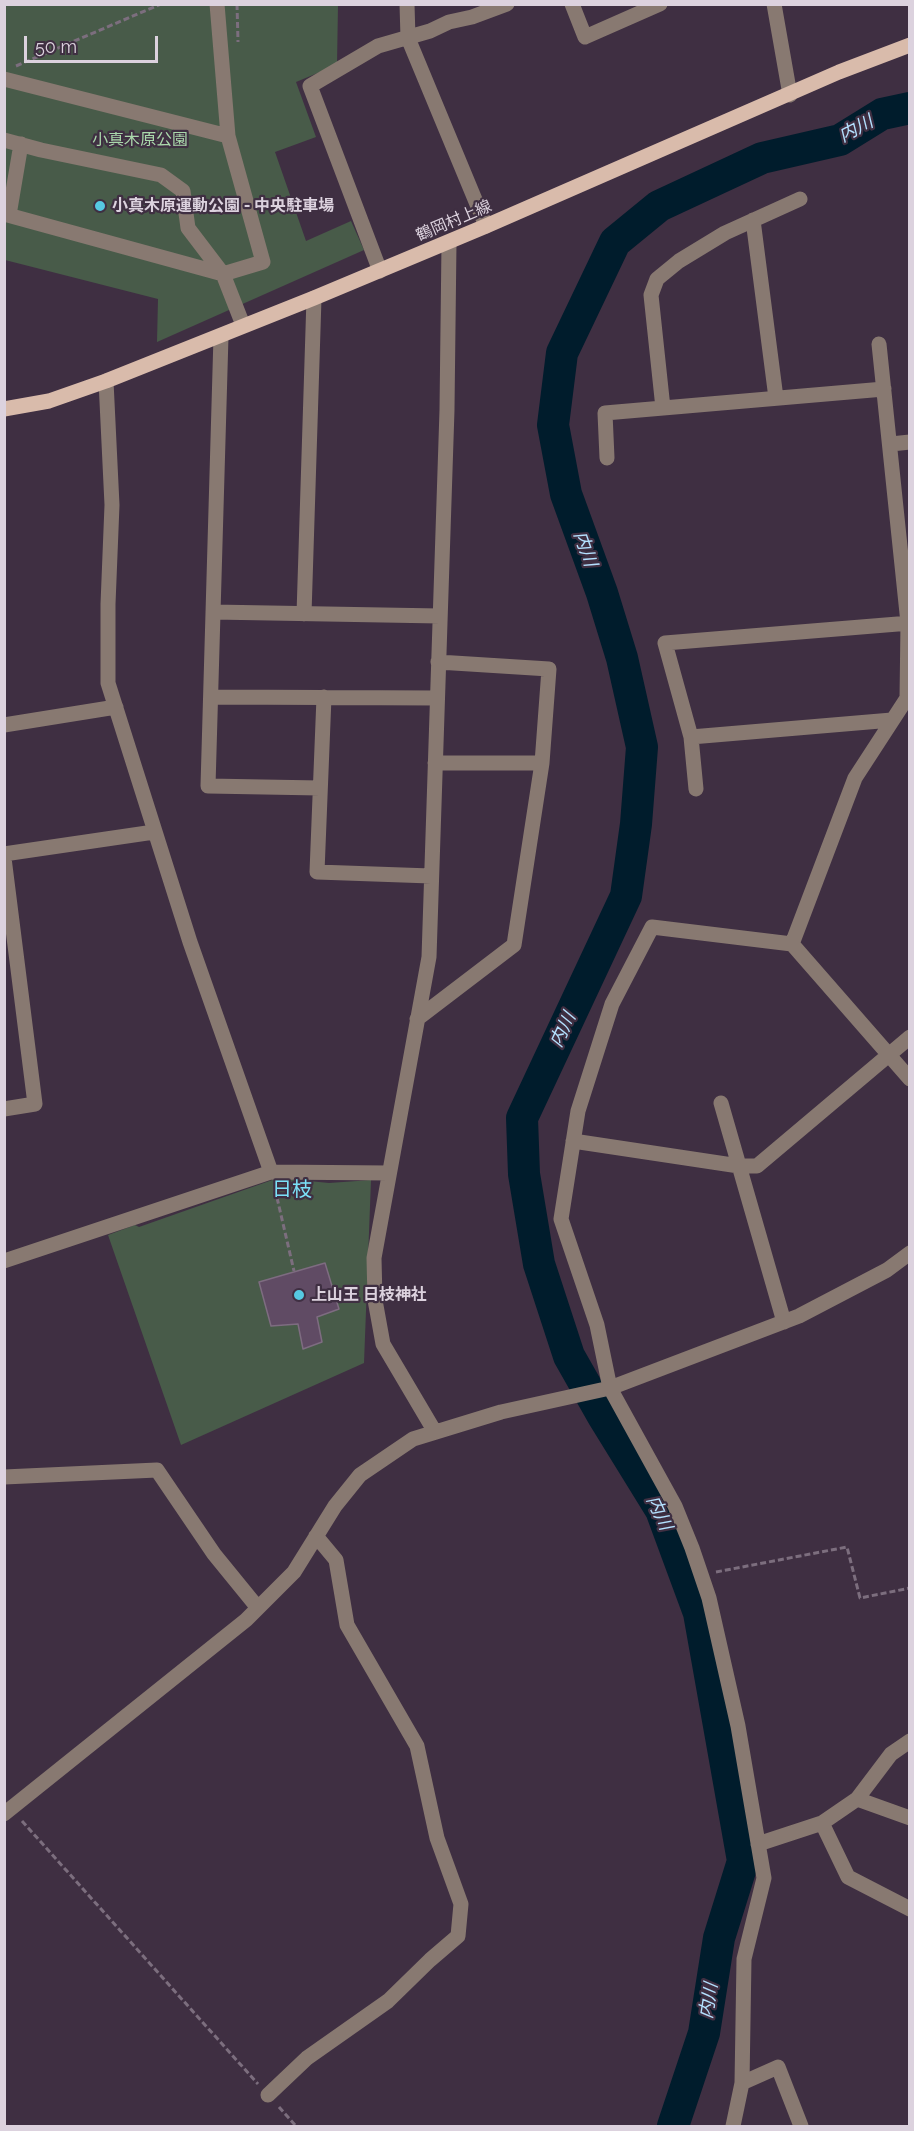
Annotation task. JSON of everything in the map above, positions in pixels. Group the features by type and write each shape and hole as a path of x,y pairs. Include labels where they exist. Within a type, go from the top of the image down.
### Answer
{"main road":[{"name":"鶴岡村上線","path":"4,410 49,401 221,336 243,325 449,243 839,72 909,45"}],"street":[{"path":"21,144 7,214 223,274 262,262 228,136 217,4"},
{"path":"407,4 408,38 486,226"},
{"path":"380,271 310,86 378,46 507,4"},
{"path":"572,4 585,37 660,4"},
{"path":"774,4 789,95"},
{"path":"8,73 228,136"},
{"path":"4,140 161,175 183,191 188,228 223,274 243,325"},
{"path":"663,408 651,295 657,279 679,261 725,233 800,199"},
{"path":"753,220 776,398"},
{"path":"435,1432 383,1344 375,1300 374,1257 429,957 447,410 449,243"},
{"path":"304,614 314,298"},
{"path":"221,336 208,786 320,788"},
{"path":"792,944 855,778 907,698 909,623 879,344"},
{"path":"106,381 112,505 108,683 194,953 271,1172"},
{"path":"607,458 605,413 884,389"},
{"path":"891,444 909,442"},
{"path":"213,612 440,616"},
{"path":"696,789 691,737 665,643 909,623"},
{"path":"417,1018 514,945 542,763 549,669 438,662"},
{"path":"211,697 437,698"},
{"path":"324,698 317,872 431,876"},
{"path":"4,725 116,707"},
{"path":"691,737 892,720"},
{"path":"435,763 542,763"},
{"path":"4,1109 34,1104 4,856 154,832"},
{"path":"733,2127 742,2083 744,1959 764,1878 738,1726 709,1598 675,1506 610,1388 597,1325 561,1219 578,1111 612,1004 652,927 792,944 909,1079"},
{"path":"573,1141 739,1166 757,1166 909,1037"},
{"path":"721,1103 784,1322"},
{"path":"4,1261 271,1172 389,1173"},
{"path":"8,1811 246,1620 294,1572 335,1506 360,1475 413,1439 501,1412 610,1388 799,1317 887,1270 909,1253"},
{"path":"4,1478 157,1470 214,1554 258,1608"},
{"path":"268,2095 307,2058 388,2001 458,1936 461,1904 437,1838 417,1746 347,1625 336,1560 316,1536"},
{"path":"758,1844 822,1824 857,1799 891,1754 909,1741"},
{"path":"857,1799 909,1818"},
{"path":"822,1824 848,1877 909,1909"},
{"path":"742,2083 778,2067 801,2127"}],"path":[{"path":"8,73 161,4"},
{"path":"271,1172 294,1271"},
{"path":"701,1575 847,1547 860,1598 909,1588"},
{"path":"8,1811 296,2127"}],"green space":[{"name":"小真木原公園","path":"4,5 338,5 337,65 296,82 316,137 275,152 306,241 351,221 364,250 157,342 158,299 5,260"},
{"path":"278,1178 329,1183 371,1180 364,1363 181,1445 108,1235 135,1225 139,1227"}],"building":[{"name":"上山王 日枝神社","path":"325,1263 339,1309 317,1317 322,1342 303,1349 298,1324 271,1326 259,1282"}],"waterway":[{"name":"内川","path":"673,2126 704,2033 719,1938 743,1861 699,1613 661,1510 569,1356 539,1264 524,1174 522,1118 626,896 636,824 642,747 622,658 602,593 566,494 553,425 562,353 615,242 659,206 762,158 840,140 882,114 910,108"}],"place":[{"name":"小真木原運動公園 - 中央駐車場","path":"100,206"},
{"name":"上山王 日枝神社","path":"299,1295"}],"district":[{"name":"日枝","path":"292,1190"}]}
